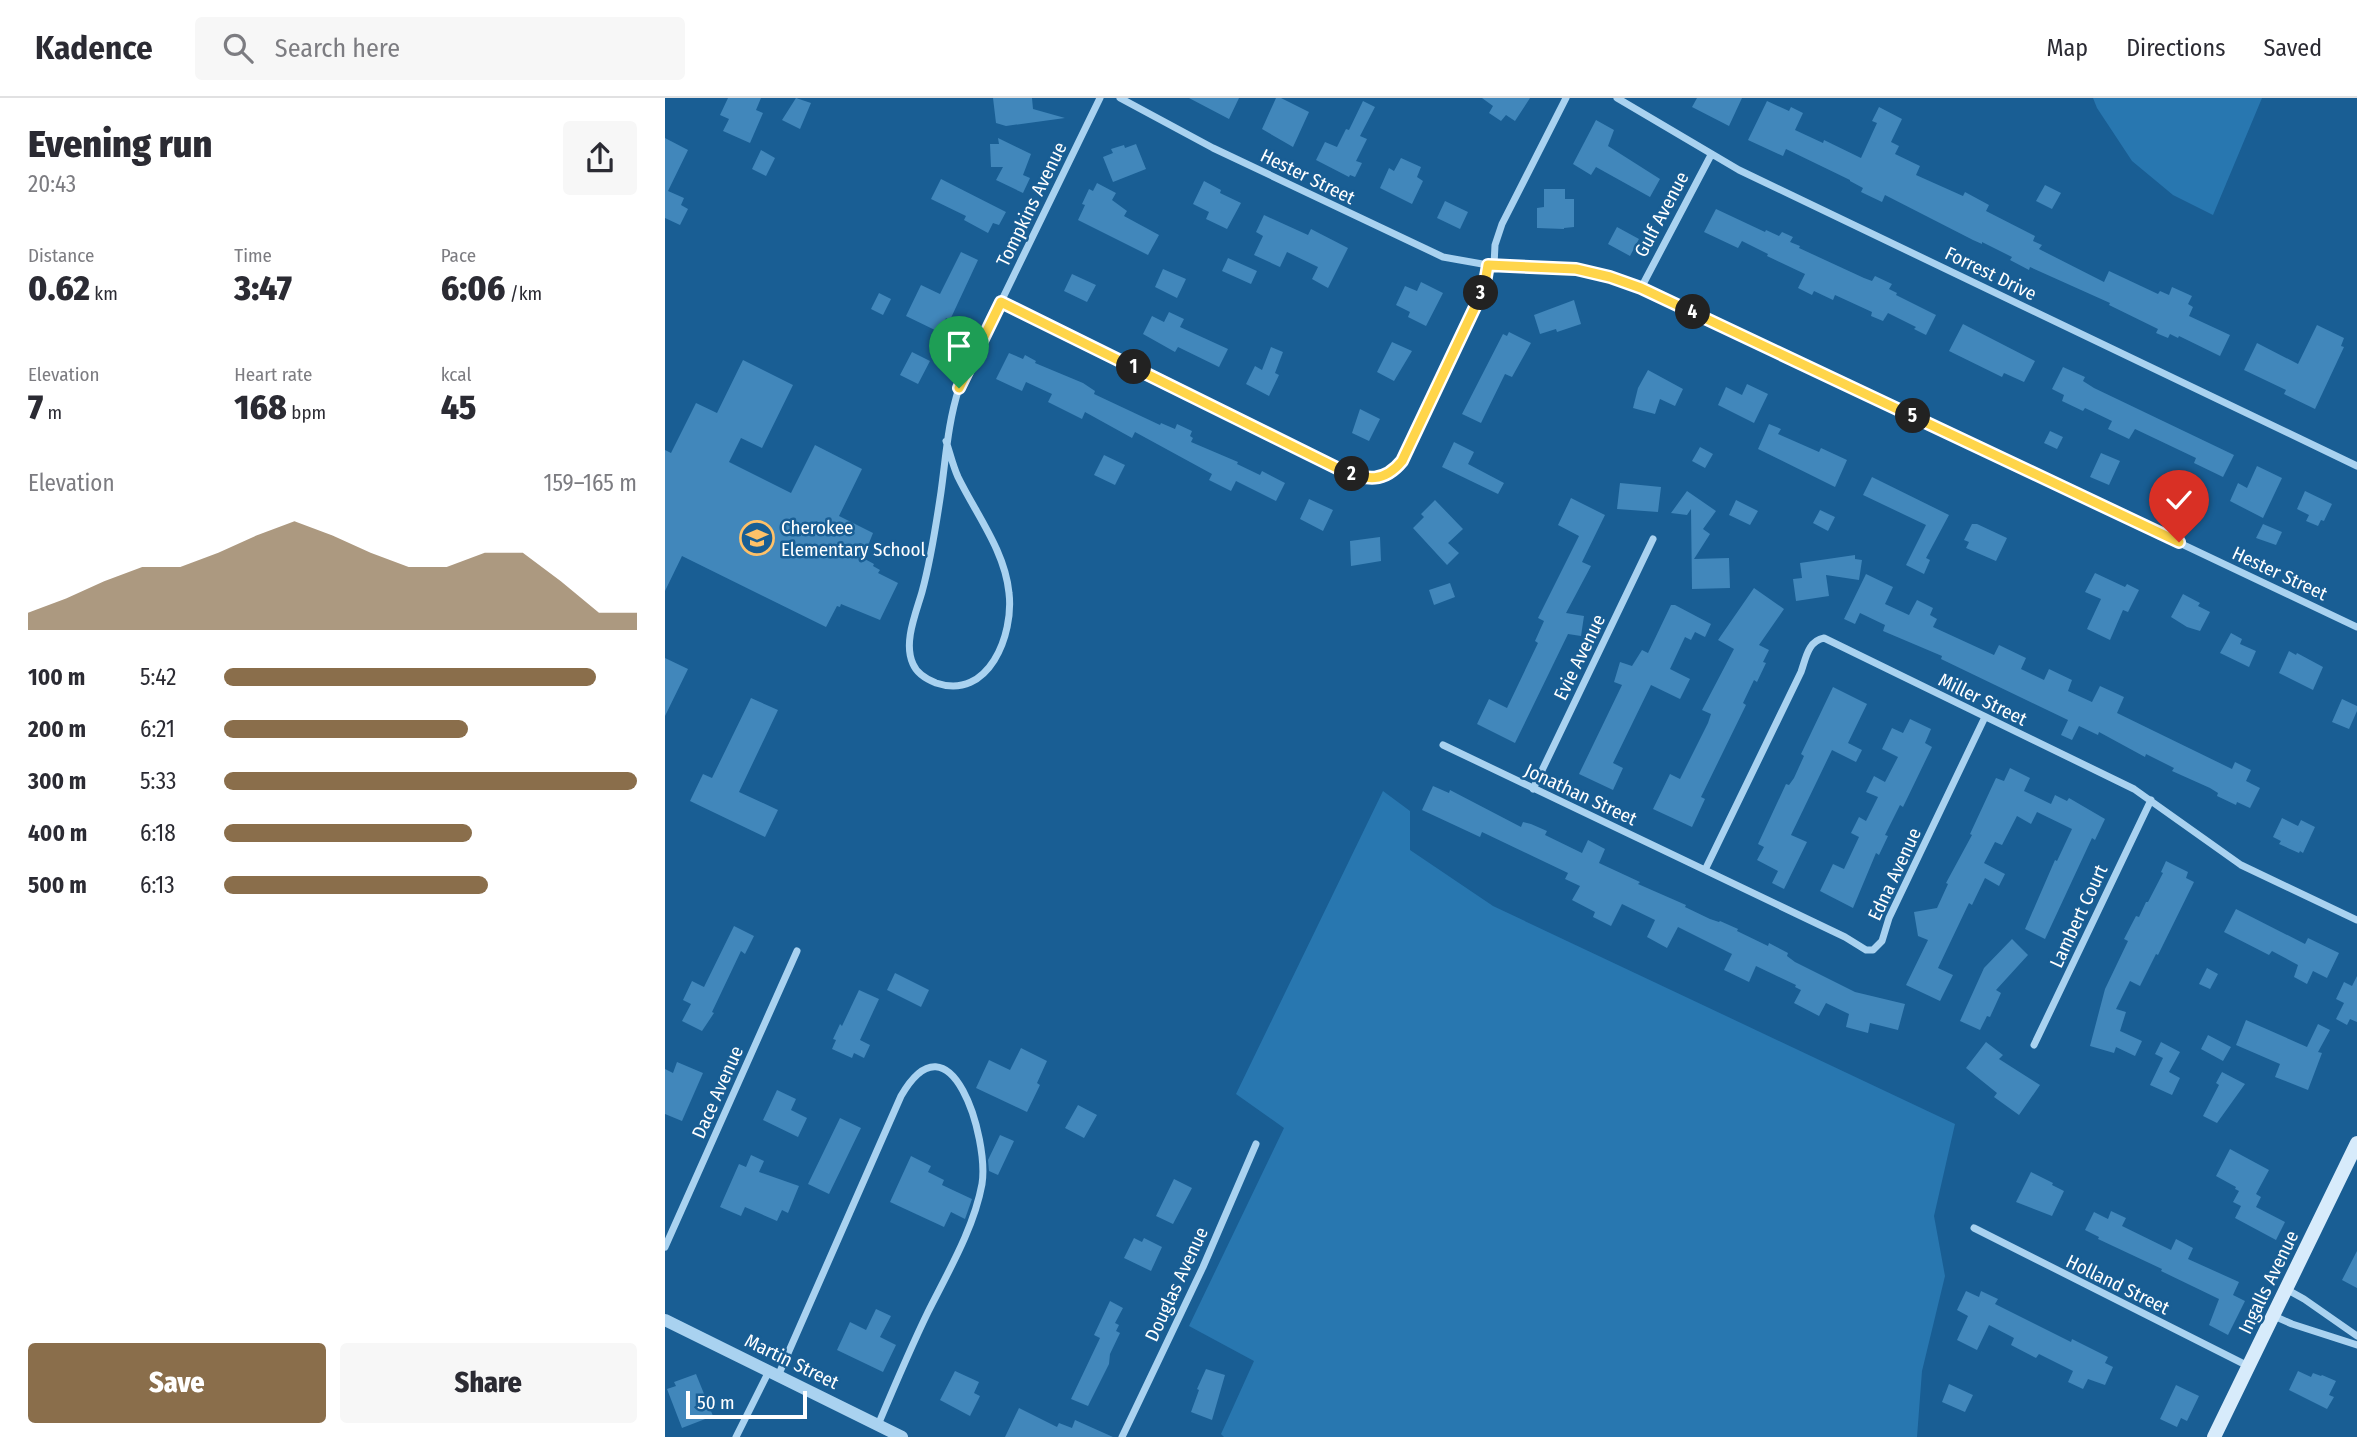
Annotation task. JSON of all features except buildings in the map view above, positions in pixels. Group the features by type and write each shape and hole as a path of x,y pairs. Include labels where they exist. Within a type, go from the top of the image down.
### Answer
{"main road":[{"name":"Ingalls Avenue","path":"2214,1437 2357,1143"}],"street":[{"name":"Tompkins Avenue","path":"946,441 957,475 999,556 1010,595 1006,637 998,655 987,671 972,683 958,686 940,685 923,678 913,666 908,650 930,564 946,441 959,388 1100,98"},
{"name":"Hester Street","path":"1120,98 1213,148 1443,257 1491,265 1576,269 1641,288 2357,627"},
{"path":"1001,302 1343,471 1364,479 1386,476 1396,468 1415,436 1484,288 1502,224 1566,98"},
{"name":"Forrest Drive","path":"1618,98 1711,155 2357,466"},
{"name":"Gulf Avenue","path":"1641,288 1711,155"},
{"name":"Evie Avenue","path":"1533,789 1653,539"},
{"name":"Miller Street","path":"1705,870 1801,672 1809,648 1817,639 1824,638 2134,789 2241,865 2357,920"},
{"name":"Edna Avenue","path":"1705,870 1845,937 1866,950 1873,950 1882,941 1889,918 1985,717"},
{"name":"Jonathan Street","path":"1443,745 1705,870"},
{"name":"Lambert Court","path":"2034,1045 2151,800"},
{"name":"Dace Avenue","path":"665,1247 797,951"},
{"path":"736,1437 773,1373 901,1096 911,1079 921,1071 930,1068 944,1069 961,1084 967,1097 983,1156 982,1183 975,1212 878,1425"},
{"name":"Douglas Avenue","path":"1122,1437 1203,1266 1256,1144"},
{"name":"Holland Street","path":"1974,1228 2249,1366"},
{"path":"2286,1289 2357,1336"},
{"path":"2273,1315 2357,1345"},
{"name":"Martin Street","path":"665,1320 902,1437"}],"shaded area":[{"path":"2093,98 2262,98 2213,215 2173,195 2132,161"},
{"path":"1383,791 1410,811 1410,850 1493,906 1955,1124 1934,1216 1945,1276 1922,1371 1917,1437 1224,1437 1221,1434 1254,1361 1189,1326 1284,1128 1236,1094"}],"place":[{"name":"Cherokee Elementary School","path":"757,538"}],"route":[{"path":"959,388 1001,302 1343,471 1364,479 1376,479 1386,476 1402,461 1484,288 1488,265 1576,269 1641,288 2179,542"}]}
